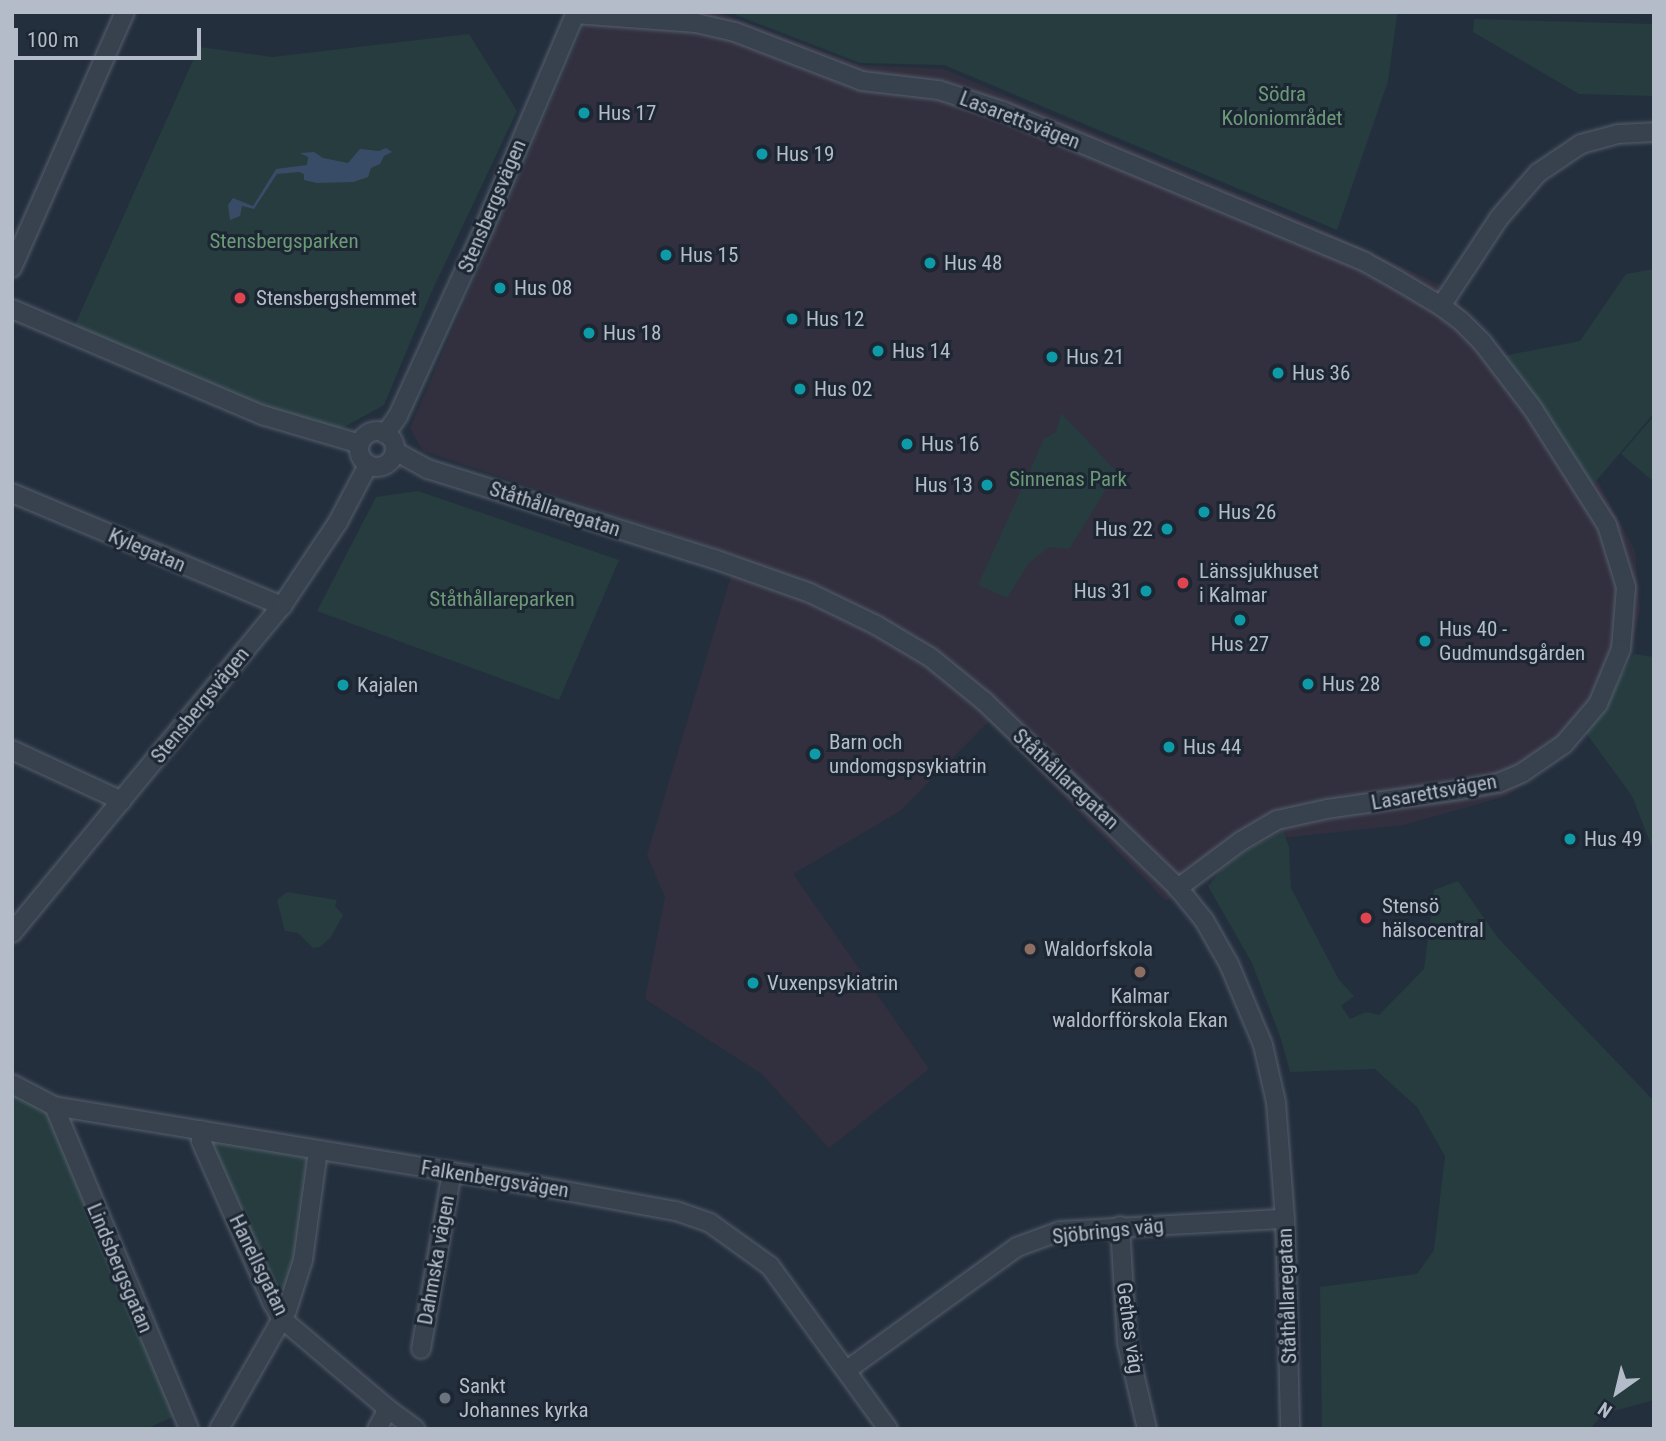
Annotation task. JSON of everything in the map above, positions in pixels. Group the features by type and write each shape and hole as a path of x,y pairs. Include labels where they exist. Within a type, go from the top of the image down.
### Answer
{"street":[{"path":"12,268 125,12"},
{"name":"Lasarettsvägen","path":"575,13 696,23 735,32 862,81 960,96 1365,262 1441,306 1482,342 1533,409 1607,525 1626,587 1621,649 1598,704 1574,733 1522,773 1498,783 1327,809 1277,820 1231,848 1178,888"},
{"name":"Stensbergsvägen","path":"386,434 403,405 484,228 575,13"},
{"path":"1441,306 1499,218 1538,173 1581,144 1618,134 1654,132"},
{"path":"12,309 262,415 360,444"},
{"path":"371,433 386,434 393,441 395,451 391,460 375,465 360,456 360,444 371,433"},
{"name":"Ståthållaregatan","path":"395,451 428,469 714,559 810,593 876,625 930,657 984,701 1178,888 1204,920 1229,964 1263,1045 1276,1102 1285,1219 1290,1429"},
{"name":"Stensbergsvägen","path":"12,933 282,606 375,465"},
{"name":"Ståthållaregatan","path":"375,465 411,471 428,469"},
{"name":"Kylegatan","path":"12,493 282,606"},
{"path":"12,750 122,801"},
{"name":"Falkenbergsvägen","path":"12,1084 54,1106 452,1171 676,1211 710,1223 769,1266 888,1429"},
{"name":"Lindsbergsgatan","path":"54,1106 63,1135 189,1429"},
{"name":"Hanellsgatan","path":"201,1130 201,1142 282,1320 388,1409 416,1429"},
{"path":"219,1429 282,1320 303,1260 318,1151"},
{"name":"Dahmska vägen","path":"421,1349 452,1171"},
{"name":"Sjöbrings väg","path":"847,1370 1017,1247 1060,1231 1285,1219"},
{"name":"Gethes väg","path":"1120,1226 1128,1343 1147,1429"},
{"path":"377,1429 388,1409"}],"shaded area":[{"name":"Länssjukhuset i Kalmar","path":"590,12 718,12 860,65 943,69 1316,227 1441,285 1533,383 1594,474 1635,551 1640,610 1630,655 1577,745 1507,796 1403,825 1281,838 1166,901 989,721 900,811 793,874 929,1069 829,1148 762,1074 645,999 665,897 647,855 737,556 423,451 410,428"}],"green space":[{"name":"Södra Koloniområdet","path":"728,12 1397,12 1397,15 1388,81 1337,230 944,65 860,63"},
{"path":"1474,19 1654,24 1654,96 1579,94 1473,32"},
{"name":"Stensbergsparken","path":"469,34 517,111 430,295 384,405 337,431 263,405 74,327 199,47 272,57"},
{"path":"1654,269 1654,413 1591,487 1503,356 1580,341 1626,274"},
{"name":"Sinnenas Park","path":"1061,413 1117,472 1069,549 1049,547 1029,563 1007,598 978,585 1044,439 1056,432"},
{"path":"1654,416 1654,482 1621,454"},
{"name":"Ståthållareparken","path":"418,491 619,560 559,700 317,611 376,497"},
{"path":"1634,654 1654,657 1654,852 1632,796 1586,733"},
{"path":"1283,831 1289,847 1291,888 1339,980 1354,996 1341,1006 1350,1019 1366,1012 1379,1015 1424,969 1434,890 1458,881 1498,938 1654,1101 1654,1400 1603,1414 1590,1429 1322,1429 1320,1287 1417,1274 1434,1250 1445,1156 1417,1107 1375,1069 1290,1072 1281,1039 1252,963 1208,886 1221,870 1241,854"},
{"path":"287,892 337,900 335,906 343,915 331,937 320,947 313,948 298,933 285,931 277,900"},
{"path":"12,1084 54,1106 182,1413 146,1429 12,1429"},
{"path":"208,1139 307,1155 312,1168 291,1292 276,1307"}],"water":[{"path":"386,148 392,152 384,156 380,164 371,168 368,177 353,182 317,183 304,180 304,174 299,172 277,174 254,209 242,206 240,216 230,220 228,205 233,198 253,206 276,169 307,165 308,157 300,153 314,152 323,158 348,163 360,149 379,151"}],"place":[{"name":"Hus 17","path":"584,113"},
{"name":"Hus 19","path":"762,154"},
{"name":"Hus 15","path":"666,255"},
{"name":"Hus 48","path":"930,263"},
{"name":"Hus 08","path":"500,288"},
{"name":"Stensbergshemmet","path":"240,298"},
{"name":"Hus 12","path":"792,319"},
{"name":"Hus 18","path":"589,333"},
{"name":"Hus 14","path":"878,351"},
{"name":"Hus 21","path":"1052,357"},
{"name":"Hus 36","path":"1278,373"},
{"name":"Hus 02","path":"800,389"},
{"name":"Hus 16","path":"907,444"},
{"name":"Hus 13","path":"987,485"},
{"name":"Hus 26","path":"1204,512"},
{"name":"Hus 22","path":"1167,529"},
{"name":"Länssjukhuset i Kalmar","path":"1183,583"},
{"name":"Hus 31","path":"1146,591"},
{"name":"Hus 27","path":"1240,620"},
{"name":"Hus 40 - Gudmundsgården","path":"1425,641"},
{"name":"Hus 28","path":"1308,684"},
{"name":"Kajalen","path":"343,685"},
{"name":"Hus 44","path":"1169,747"},
{"name":"Barn och undomgspsykiatrin","path":"815,754"},
{"name":"Hus 49","path":"1570,839"},
{"name":"Stensö hälsocentral","path":"1366,918"},
{"name":"Waldorfskola","path":"1030,949"},
{"name":"Kalmar waldorfförskola Ekan","path":"1140,972"},
{"name":"Vuxenpsykiatrin","path":"753,983"},
{"name":"Sankt Johannes kyrka","path":"445,1398"}]}
